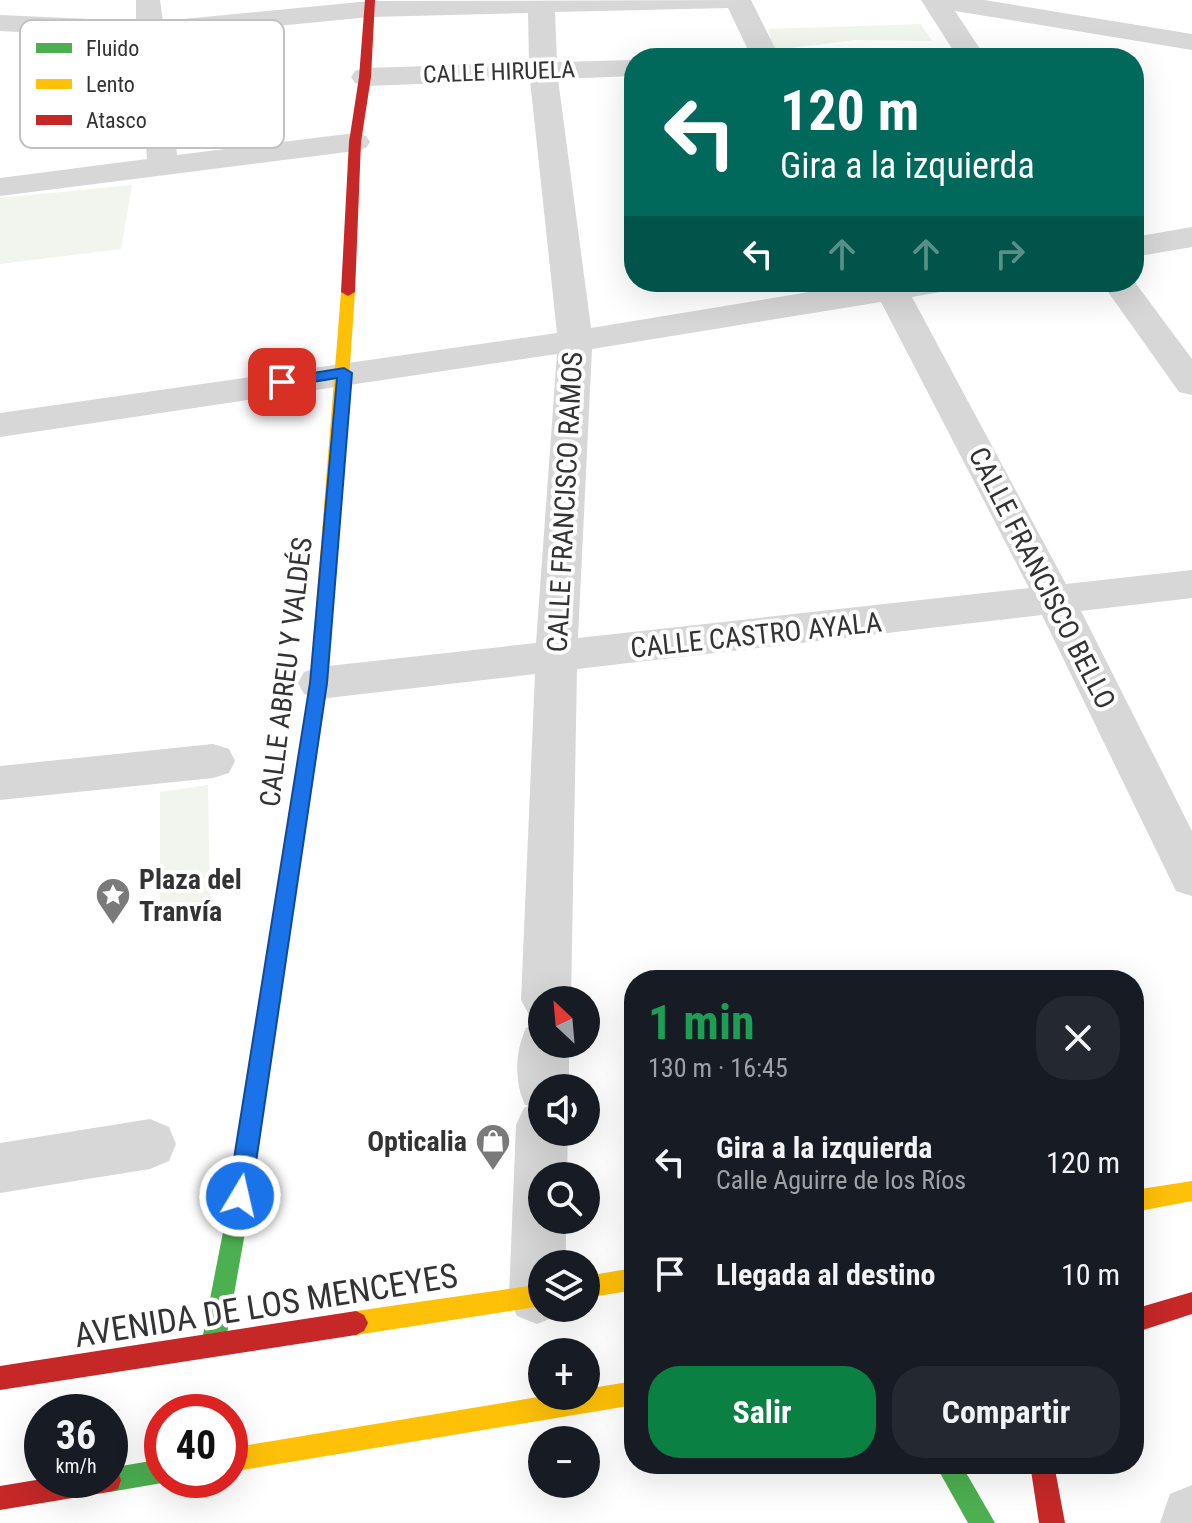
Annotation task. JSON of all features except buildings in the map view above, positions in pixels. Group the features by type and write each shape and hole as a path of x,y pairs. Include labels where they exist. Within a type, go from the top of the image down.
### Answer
{"street":[{"path":"148,0 151,20"},
{"path":"236,20 370,4 732,0"},
{"path":"738,0 761,48"},
{"path":"934,0 1188,45"},
{"path":"934,0 965,48"},
{"name":"CALLE FRANCISCO RAMOS","path":"539,3 543,70 575,341 556,657 546,986"},
{"name":"CALLE ABREU Y VALDÉS","path":"213,1345 235,1227 319,683 344,373 355,142 365,77 370,4"},
{"path":"1153,10 1188,45"},
{"path":"0,23 20,24"},
{"name":"CALLE HIRUELA","path":"365,77 624,68"},
{"path":"0,187 355,142"},
{"path":"161,148 163,168"},
{"path":"1144,245 1192,237"},
{"path":"0,425 575,341 861,292"},
{"name":"CALLE FRANCISCO BELLO","path":"893,292 1056,602 1192,877"},
{"path":"1125,292 1192,384"},
{"name":"CALLE CASTRO AYALA","path":"319,683 1056,602 1192,584"},
{"path":"0,783 213,761"},
{"path":"0,1168 150,1144"},
{"path":"544,1146 552,1250"},
{"path":"1144,1199 1192,1191"},
{"name":"AVENIDA DE LOS MENCEYES","path":"600,1285 624,1281"},
{"name":"AVENIDA DE LOS MENCEYES","path":"0,1378 528,1296"},
{"path":"1144,1318 1192,1303"},
{"path":"248,1457 624,1395"},
{"path":"953,1474 982,1523"},
{"path":"1044,1474 1052,1523"},
{"path":"0,1498 24,1494"},
{"path":"1191,1523 1192,1516"}],"shaded area":[{"path":"921,24 932,41 855,40 773,48 768,29"},
{"path":"132,185 121,249 0,264 0,198"},
{"path":"208,785 210,907 160,914 160,792"}],"traffic: fast":[{"path":"213,1345 235,1227 299,812"},
{"path":"128,1477 144,1474"},
{"path":"953,1474 982,1523"}],"traffic: slow":[{"path":"299,812 319,683 348,292"},
{"path":"1144,1199 1192,1191"},
{"path":"600,1285 624,1281"},
{"path":"356,1323 528,1297"},
{"path":"248,1457 624,1395"}],"traffic: jam":[{"path":"348,292 355,142 365,77 370,0"},
{"path":"1144,1318 1192,1303"},
{"path":"0,1378 356,1323"},
{"path":"1044,1474 1052,1523"},
{"path":"0,1498 24,1494"}],"place":[{"name":"Plaza del Tranvía","path":"113,926"},
{"name":"Opticalia","path":"493,1172"}],"route":[{"path":"240,1196 319,683 344,373 282,382"}]}
